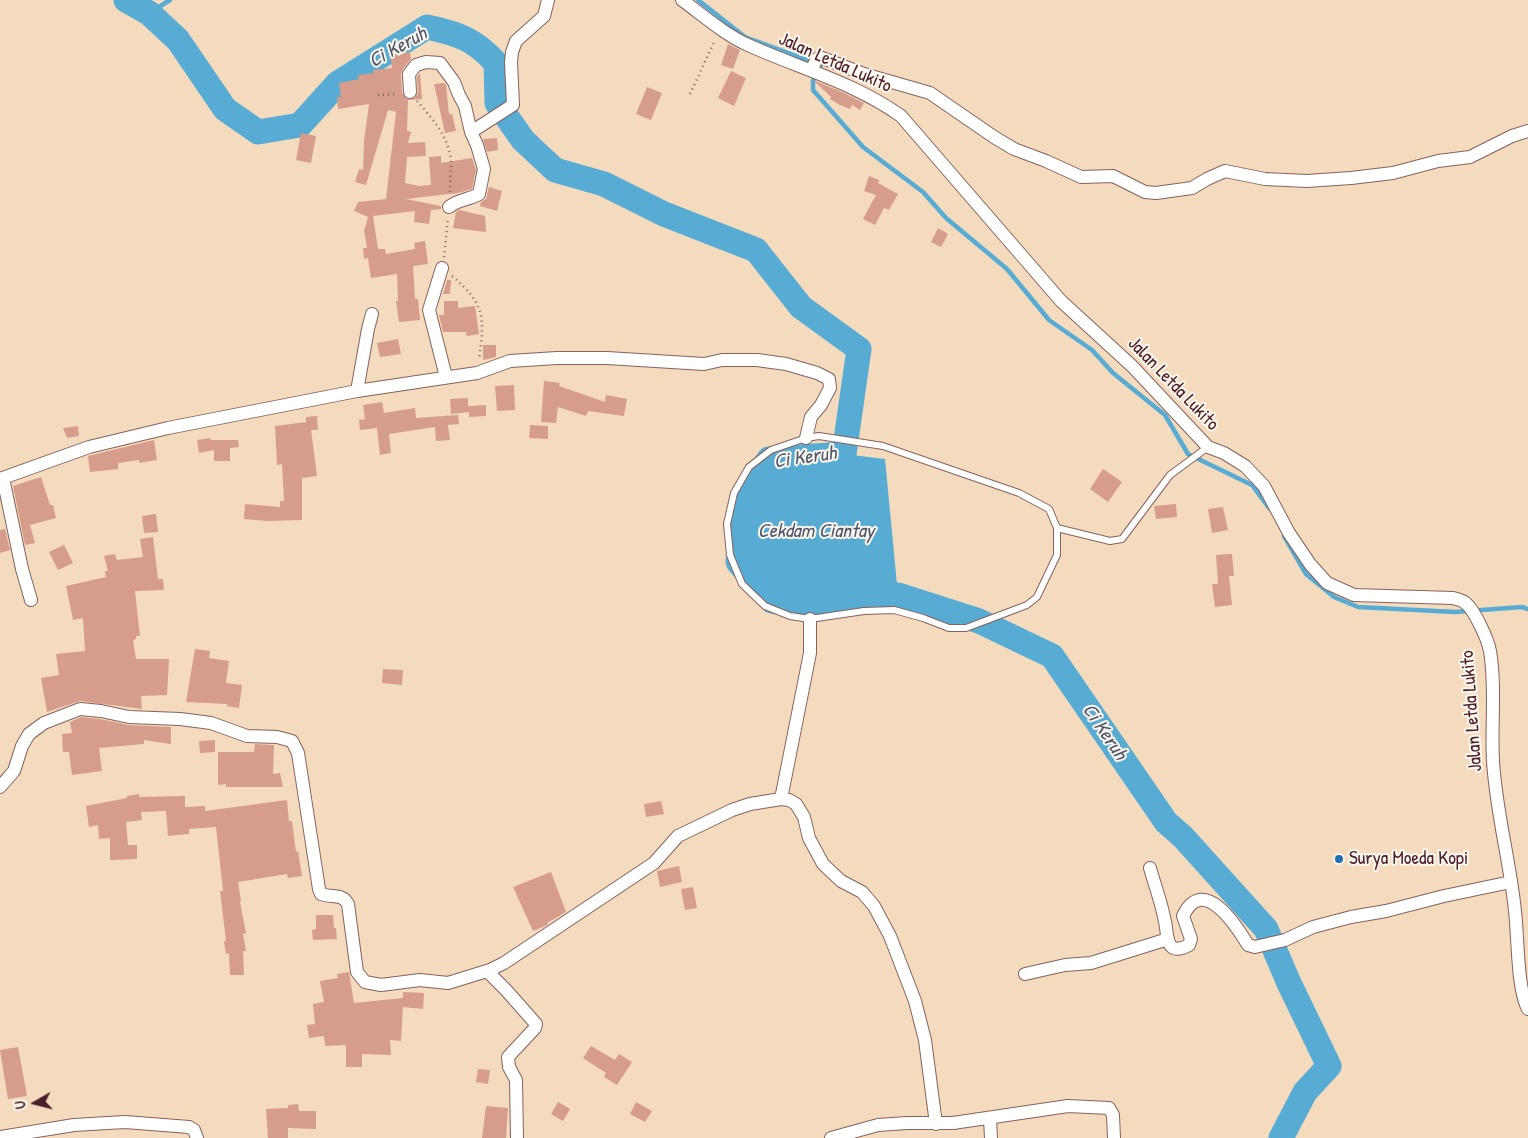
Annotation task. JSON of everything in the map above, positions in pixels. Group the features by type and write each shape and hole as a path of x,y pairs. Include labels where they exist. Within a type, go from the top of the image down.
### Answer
{"street":[{"path":"471,132 513,105 512,52 516,41 544,16 548,0"},
{"name":"Jalan Letda Lukito","path":"682,0 720,30 747,44 816,68 870,96 901,116 1061,301 1132,366 1205,449 1224,453 1246,466 1264,486 1289,533 1310,564 1327,583 1354,595 1453,598 1462,601 1468,606 1476,618 1490,650 1493,761 1500,824 1511,882 1525,1004 1528,1009"},
{"path":"816,68 820,57 864,74 930,93 1007,145 1081,177 1113,176 1145,192 1151,193 1180,191 1192,188 1225,171 1264,179 1307,181 1393,173 1438,161 1470,157 1512,136 1528,131"},
{"path":"410,92 409,74 416,64 426,62 440,63 454,82 458,95 465,106 471,132 484,169 482,185 479,194 472,198 456,201 449,207"},
{"path":"442,268 429,310 446,377"},
{"path":"357,391 372,314"},
{"path":"31,600 22,569 2,479 89,447 168,428 357,391 477,373 510,361 557,358 608,358 704,364 739,359 773,361 817,373 830,379 830,388 821,405 811,417 813,437"},
{"path":"781,799 810,653 810,620"},
{"path":"0,787 14,771 22,746 29,734 44,723 80,709 101,711 129,718 188,720 211,723 247,736 292,741 298,753 319,889 321,894 342,897 348,904 357,972 366,982 381,985 420,980 448,983 487,971 504,963 654,863 678,836 732,810 750,804 781,799 789,800 796,804 804,817 809,838 823,864 841,881 862,892 874,906 890,936 915,1001 925,1040 936,1124"},
{"path":"1150,868 1164,915 1168,939 1170,945 1175,948 1185,948 1189,945 1191,939 1183,916 1185,911 1204,899 1213,902 1224,911 1248,945 1255,947 1285,940 1313,927 1351,917 1511,882"},
{"path":"1025,974 1065,965 1092,963 1168,939"},
{"path":"487,971 536,1024 535,1028 508,1057 509,1067 516,1080 517,1138"},
{"path":"831,1138 878,1125 936,1124 1068,1106 1106,1108 1112,1111 1114,1138"},
{"path":"990,1118 991,1138"},
{"path":"0,1137 74,1125 125,1122 188,1127 194,1130 196,1138"}],"lane":[{"path":"813,437 883,446 1019,493 1049,509 1057,528 1057,555 1037,597 1027,605 966,628 949,628 894,610 864,611 810,620 790,616 766,606 742,584 730,555 727,524 734,493 749,467 772,450 813,437"},
{"path":"1057,528 1110,541 1122,539 1170,475 1205,449"}],"path":[{"path":"690,94 720,30"}],"water":[{"name":"Cekdam Ciantay","path":"844,454 885,459 898,595 882,604 816,609 772,601 738,562 742,499 769,460"}],"building":[{"path":"728,44 740,50 733,69 721,65"},
{"path":"410,52 411,59 401,74 402,93 407,99 415,98 418,92 417,77 420,73 422,99 408,100 407,131 411,132 408,143 425,142 426,156 407,157 405,183 419,186 431,185 429,157 441,156 441,163 472,158 476,170 472,189 458,193 406,199 441,206 441,209 431,210 429,224 414,222 415,211 373,216 378,249 385,249 386,254 415,249 414,243 425,241 428,264 413,266 415,299 418,299 420,320 399,322 396,301 398,301 397,274 371,278 368,258 364,259 363,248 367,248 364,231 368,217 354,211 358,202 386,199 396,112 388,110 366,185 362,184 355,182 359,169 363,170 364,141 369,104 338,109 337,97 341,97 339,83 359,79 358,75 374,73 373,70 392,68 390,55"},
{"path":"731,71 746,78 734,106 718,98"},
{"path":"813,80 864,103 860,110 852,105 850,109 840,105 830,99 831,97"},
{"path":"444,83 446,85 449,114 452,114 456,131 445,133 434,84"},
{"path":"647,87 662,93 651,120 636,114"},
{"path":"301,133 316,136 311,163 296,160"},
{"path":"497,138 498,150 487,152 483,139"},
{"path":"869,176 879,180 878,183 898,194 889,210 884,208 875,225 863,219 876,195 864,191"},
{"path":"489,187 502,191 497,211 480,206 481,202 486,199"},
{"path":"459,210 485,216 486,232 453,228 456,212"},
{"path":"938,228 948,234 941,247 931,242"},
{"path":"447,280 451,280 450,294 443,294"},
{"path":"444,301 458,301 458,308 475,306 479,334 467,336 466,332 443,332 439,315 444,315"},
{"path":"398,339 401,354 380,357 377,343"},
{"path":"483,345 496,345 496,357 483,360"},
{"path":"544,381 560,383 559,386 605,402 606,395 627,399 624,416 588,411 586,416 558,407 556,423 541,422"},
{"path":"514,385 515,410 497,411 495,386"},
{"path":"468,398 468,406 486,405 486,416 469,417 469,412 451,414 450,399"},
{"path":"382,402 384,413 415,408 416,418 458,415 459,424 448,425 450,440 436,441 435,427 389,434 391,453 380,455 377,428 360,430 359,420 365,419 363,405"},
{"path":"317,416 318,430 311,430 317,476 302,478 302,520 267,521 244,519 245,504 280,507 280,501 284,501 282,464 277,465 275,426 306,422 306,417"},
{"path":"530,425 548,426 548,439 529,438"},
{"path":"78,426 79,436 67,438 63,428"},
{"path":"210,438 211,440 238,440 239,447 230,448 230,461 214,461 214,450 199,453 197,440"},
{"path":"154,440 157,460 139,463 139,460 118,463 118,469 90,472 88,456"},
{"path":"1103,469 1122,482 1108,502 1090,489"},
{"path":"41,477 50,505 53,505 56,518 30,525 35,543 25,545 13,486"},
{"path":"1176,504 1177,517 1156,519 1154,506"},
{"path":"1223,507 1228,530 1212,533 1208,509"},
{"path":"156,514 158,532 144,533 142,516"},
{"path":"5,529 10,550 0,553 0,530"},
{"path":"153,537 158,579 163,579 164,590 135,591 140,636 136,636 136,639 133,640 136,659 169,659 167,695 141,696 142,709 80,701 47,712 41,678 59,675 56,654 85,651 83,618 73,620 66,586 106,577 105,571 108,571 104,556 115,554 117,560 143,557 140,539"},
{"path":"64,545 73,563 58,570 49,552"},
{"path":"1232,554 1234,576 1229,576 1232,605 1215,607 1212,584 1218,584 1216,555"},
{"path":"195,649 210,651 209,658 229,661 226,683 242,685 239,708 227,706 227,704 186,702"},
{"path":"383,669 403,670 402,685 382,683"},
{"path":"81,717 129,725 171,727 171,744 144,740 144,744 99,748 102,771 72,775 69,752 63,752 62,734 72,733 70,722"},
{"path":"215,740 215,752 200,753 199,741"},
{"path":"255,744 274,745 273,774 280,773 283,787 226,787 226,784 218,785 218,752 254,752"},
{"path":"139,794 139,797 185,796 185,807 205,806 205,811 287,800 289,821 292,821 296,852 298,851 302,876 288,878 287,874 238,882 246,933 243,934 246,951 243,951 244,975 230,975 229,953 226,954 220,891 223,891 216,827 189,829 189,834 168,836 166,811 141,812 142,820 126,822 128,845 137,845 137,859 110,860 110,838 99,839 98,825 89,827 86,806"},
{"path":"661,801 664,814 646,817 644,804"},
{"path":"679,866 682,882 660,887 657,871"},
{"path":"551,872 566,912 545,926 533,931 513,887"},
{"path":"693,887 697,908 685,910 681,889"},
{"path":"316,915 333,915 337,939 313,940 312,930 316,929"},
{"path":"349,972 354,1003 403,998 403,992 424,993 423,1009 403,1007 401,1041 390,1040 391,1055 362,1054 362,1067 346,1067 346,1045 325,1046 324,1036 309,1038 307,1025 315,1024 313,1004 324,1002 320,981 338,978 337,974"},
{"path":"591,1046 615,1060 619,1054 632,1062 617,1085 604,1077 606,1073 583,1058"},
{"path":"18,1047 27,1096 8,1099 0,1050"},
{"path":"478,1069 490,1070 488,1084 476,1082"},
{"path":"558,1102 570,1109 563,1121 551,1114"},
{"path":"636,1102 652,1111 645,1122 630,1114"},
{"path":"298,1104 299,1111 316,1111 316,1129 288,1128 288,1138 268,1138 266,1109 288,1108 288,1105"},
{"path":"486,1106 508,1108 506,1138 482,1138"}],"waterway":[{"name":"Ci Keruh","path":"126,0 149,13 178,40 225,109 258,132 300,125 338,83 427,27 457,35 480,48 496,63 497,103 523,140 555,170 604,184 664,214 756,250 801,307 859,349 844,454 769,459 742,499 738,562 772,601 816,609 898,595 979,621 1052,656 1166,822 1183,837 1266,929 1288,981 1329,1066 1305,1092 1281,1138"},
{"path":"149,13 170,0"},
{"path":"698,0 745,37 821,65 813,81 813,90 863,147 923,192 946,218 1007,269 1049,320 1092,350 1113,373 1165,415 1188,454 1252,485 1269,508"},
{"path":"1284,536 1306,574 1334,597 1358,607 1455,612 1522,607 1528,609"}],"place":[{"name":"Surya Moeda Kopi","path":"1339,859"}]}
